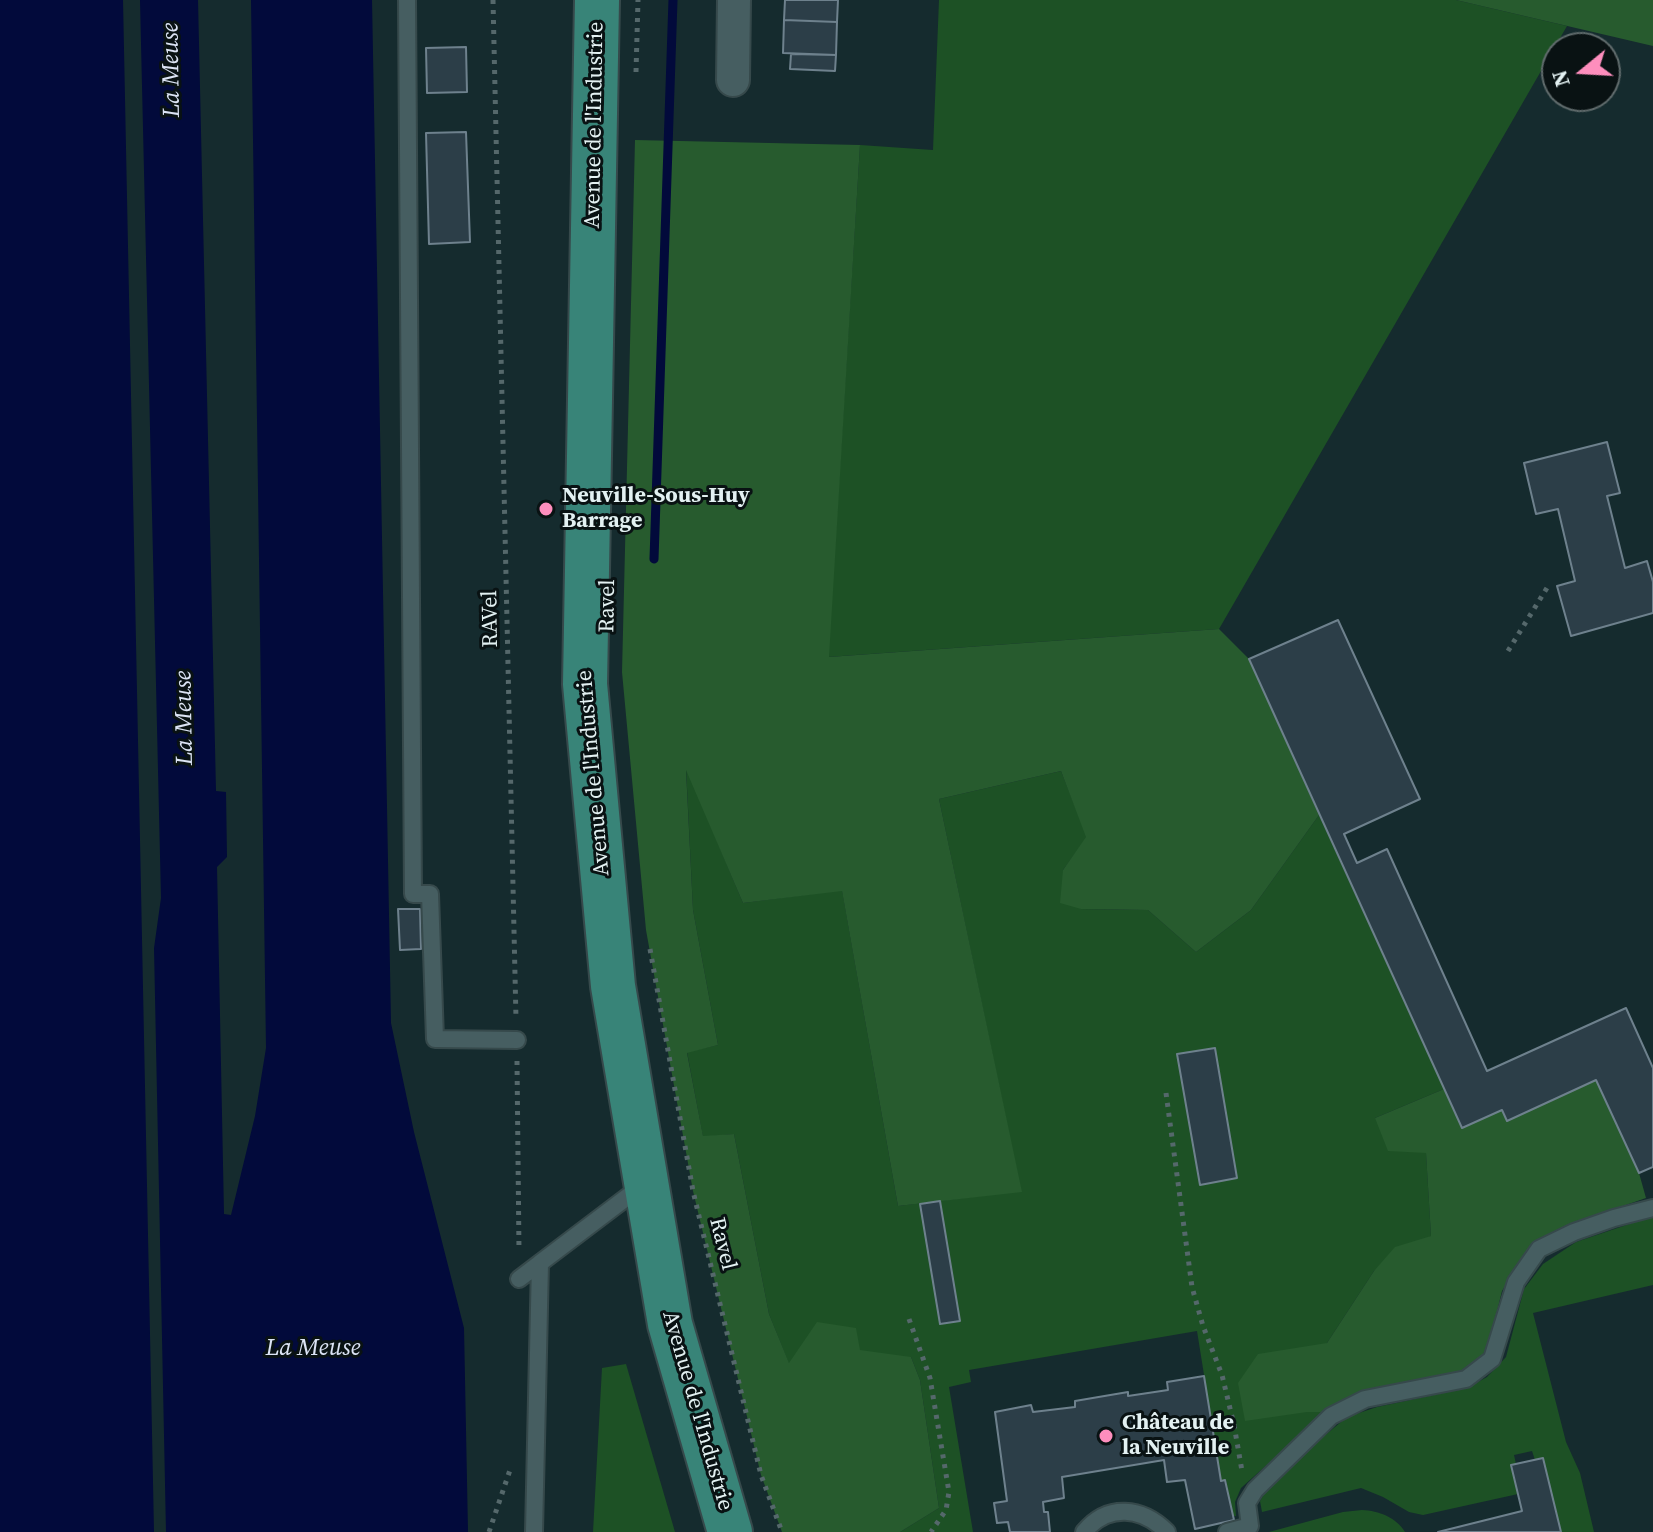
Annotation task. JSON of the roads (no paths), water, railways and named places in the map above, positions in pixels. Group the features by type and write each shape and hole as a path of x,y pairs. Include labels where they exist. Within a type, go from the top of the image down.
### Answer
{"main road":[{"name":"Avenue de l'Industrie","path":"597,0 585,684 613,986 670,1324 730,1532"}],"street":[{"path":"733,80 734,0"}],"lane":[{"path":"407,0 413,894 430,894 435,1039 517,1040"},
{"path":"519,1279 646,1183"},
{"path":"1227,1532 1250,1526 1247,1503 1255,1490 1331,1416 1365,1399 1466,1379 1492,1359 1516,1282 1539,1249 1574,1232 1653,1208"},
{"path":"534,1532 540,1263"},
{"path":"1084,1532 1104,1516 1121,1511 1138,1513 1154,1520 1167,1532"}],"water":[{"name":"La Meuse","path":"0,0 123,0 154,1532 0,1532"},
{"name":"La Meuse","path":"140,0 198,0 216,791 226,792 227,857 217,867 224,1214 231,1215 255,1116 266,1048 251,0 372,0 391,1023 414,1132 464,1328 468,1532 166,1532 154,948 161,898"}],"waterway":[{"path":"654,559 673,0"}],"place":[{"name":"Neuville-Sous-Huy Barrage","path":"546,509"},
{"name":"Château de la Neuville","path":"1106,1436"}]}
